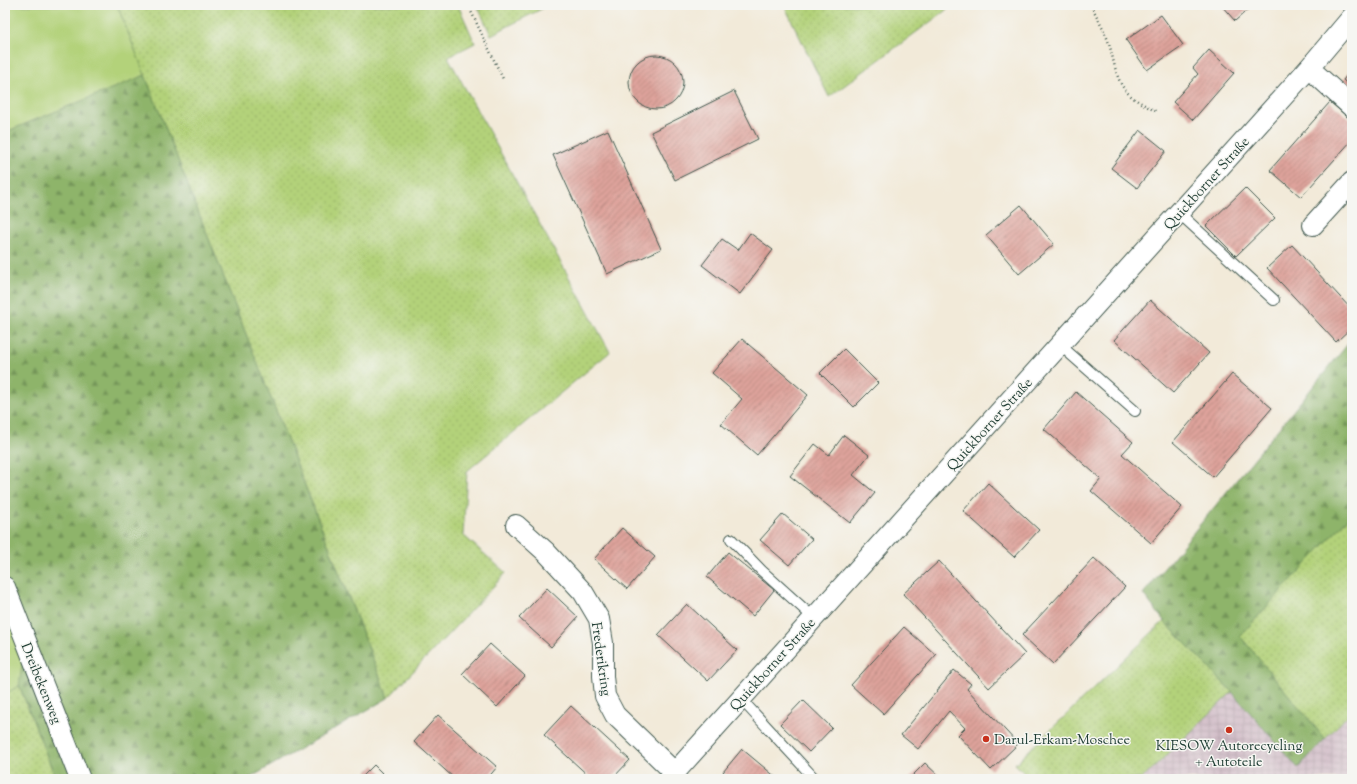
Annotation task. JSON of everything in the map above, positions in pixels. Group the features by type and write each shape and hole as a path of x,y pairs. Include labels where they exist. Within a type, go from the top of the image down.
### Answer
{"street":[{"name":"Quickborner Straße","path":"672,776 1309,68 1352,17"},
{"path":"1309,68 1352,107"},
{"path":"1313,225 1352,182"},
{"name":"Frederikring","path":"516,525 546,552 583,592 599,619 603,643 603,676 605,696 615,715 672,776"},
{"name":"Dreibekenweg","path":"5,587 80,779"}],"lane":[{"path":"1179,213 1274,300"},
{"path":"1060,345 1135,411"},
{"path":"731,539 762,571 814,618"},
{"path":"741,700 815,779"}],"path":[{"path":"468,5 504,81"},
{"path":"1091,5 1102,26 1110,47 1115,69 1125,91 1157,112"}],"shaded area":[{"name":"KIESOW Autorecycling + Autoteile","path":"1232,692 1298,768 1352,711 1352,779 1142,779"}],"green space":[{"path":"5,5 117,5 145,75 5,132"},
{"path":"117,5 458,5 475,43 448,57 610,352 467,471 463,535 506,573 388,698"},
{"path":"477,5 549,5 491,35"},
{"path":"784,5 953,5 829,97"},
{"path":"145,75 388,698 248,779 56,779 5,649 5,132"},
{"path":"1352,339 1352,514 1240,636 1325,739 1298,768 1232,692 1164,621 1143,594"},
{"path":"1352,514 1352,711 1325,739 1239,636"},
{"path":"1164,621 1232,692 1142,779 1030,779 1015,764"},
{"path":"5,624 25,640 19,686 5,694"},
{"path":"5,649 56,779 5,779"}],"building":[{"path":"1221,5 1253,5 1235,21"},
{"path":"1161,15 1183,45 1147,70 1126,40"},
{"path":"1209,50 1234,73 1193,120 1173,102 1198,74 1193,68"},
{"path":"656,55 666,57 675,63 681,72 683,82 681,92 675,101 666,107 656,109 646,107 637,101 631,92 629,82 631,72 637,63 646,57"},
{"path":"1352,69 1352,88 1343,80"},
{"path":"734,91 758,139 675,180 651,132"},
{"path":"1330,102 1352,121 1352,140 1301,197 1270,170"},
{"path":"608,130 661,249 607,274 553,155"},
{"path":"1140,130 1166,151 1137,188 1111,168"},
{"path":"1245,188 1275,218 1236,256 1206,226"},
{"path":"1021,205 1054,244 1019,274 986,235"},
{"path":"750,233 773,250 740,294 702,265 722,239 738,250"},
{"path":"1292,245 1352,310 1352,327 1336,342 1267,268"},
{"path":"1150,300 1209,353 1173,393 1114,340"},
{"path":"742,339 808,395 757,455 721,424 742,399 712,373"},
{"path":"844,349 878,383 854,407 820,373"},
{"path":"1232,374 1272,408 1213,477 1173,442"},
{"path":"1076,392 1133,442 1122,454 1182,507 1151,543 1091,491 1101,479 1044,429"},
{"path":"844,435 869,455 853,475 875,493 850,523 790,476 815,444 829,455"},
{"path":"988,483 1039,530 1014,557 963,511"},
{"path":"783,514 812,539 789,565 760,540"},
{"path":"622,528 655,557 627,589 594,559"},
{"path":"728,552 774,590 753,616 707,577"},
{"path":"1094,558 1125,587 1053,664 1022,635"},
{"path":"939,561 1025,654 989,688 903,594"},
{"path":"547,588 578,617 551,647 519,618"},
{"path":"687,604 737,650 708,681 658,635"},
{"path":"904,627 936,655 883,714 851,685"},
{"path":"490,644 525,676 497,707 462,674"},
{"path":"954,670 971,684 967,689 1018,744 991,770 958,735 965,728 949,711 918,749 901,735"},
{"path":"803,700 832,728 809,752 780,724"},
{"path":"571,706 630,760 612,779 592,779 544,735"},
{"path":"438,715 497,767 487,779 455,779 414,742"},
{"path":"742,749 778,779 731,779 723,772"},
{"path":"925,763 942,779 909,779"},
{"path":"374,765 388,779 360,779"}],"place":[{"name":"KIESOW Autorecycling + Autoteile","path":"1229,730"},
{"name":"Darul-Erkam-Moschee","path":"986,739"}]}
